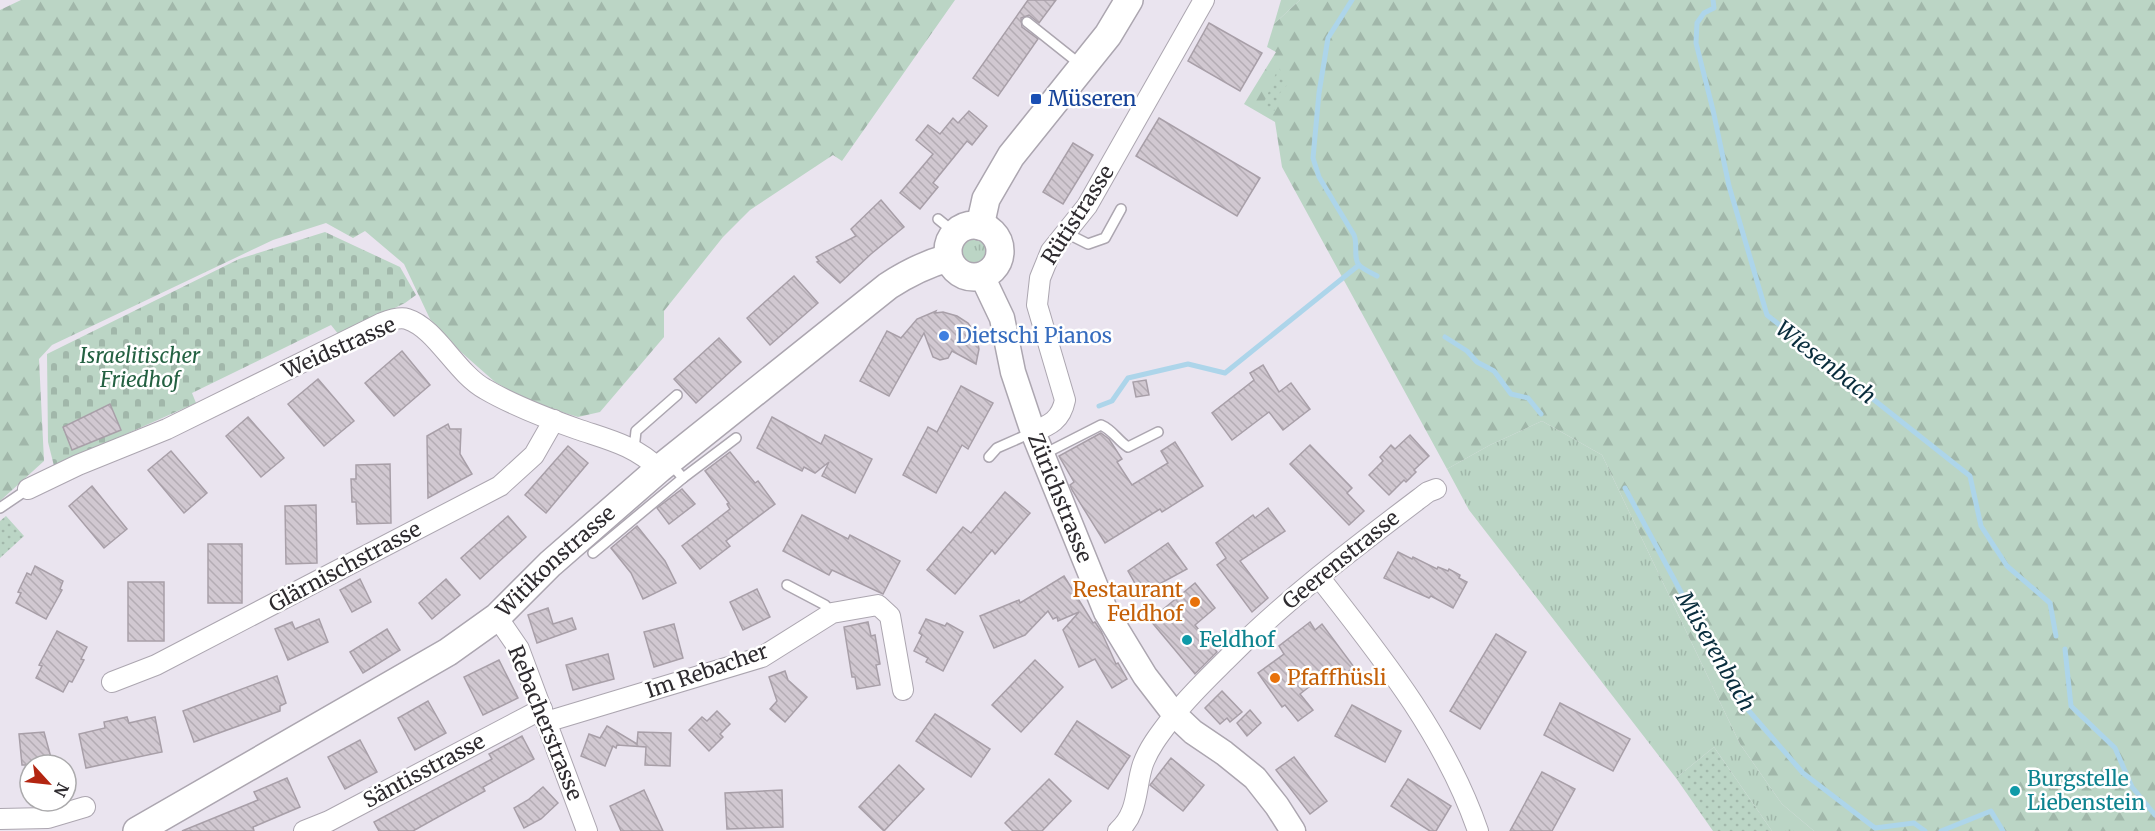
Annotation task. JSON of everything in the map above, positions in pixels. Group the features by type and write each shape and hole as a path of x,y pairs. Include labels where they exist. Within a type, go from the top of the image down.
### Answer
{"main road":[{"path":"955,234 994,235 1000,250 995,266 982,276 968,277 961,274 951,264 955,234 986,199 1011,156 1107,35 1129,0"},
{"name":"Witikonstrasse","path":"137,831 448,652 496,617 550,564 670,470 888,286 931,262 955,234"}],"street":[{"name":"Rütistrasse","path":"1033,432 1052,424 1062,413 1065,400 1037,305 1040,278 1051,250 1096,191 1204,0"},
{"name":"Zürichstrasse","path":"982,276 1002,318 1013,372 1033,432 1106,612 1145,676 1175,714 1193,732 1255,778 1293,831"},
{"name":"Weidstrasse","path":"28,489 78,465 167,429 382,323 407,318 422,327 453,362 480,387 554,420 634,449 670,470"},
{"name":"Glärnischstrasse","path":"112,682 156,665 500,486 534,454 554,420"},
{"name":"Geerenstrasse","path":"1118,831 1134,809 1142,767 1150,747 1198,688 1260,626 1352,549 1428,492 1436,489"},
{"path":"1319,577 1366,636 1430,729 1456,774 1478,831"},
{"name":"Im Rebacher","path":"544,716 762,657 832,613 878,605 890,616 903,690"},
{"name":"Rebacherstrasse","path":"496,617 519,649 588,831"},
{"name":"Säntisstrasse","path":"304,831 544,716"},
{"path":"0,819 48,818 85,807"}],"lane":[{"path":"1027,22 1083,66"},
{"path":"1066,233 1088,244 1104,238 1121,209"},
{"path":"634,449 636,431 677,395"},
{"path":"1042,455 1101,425 1109,428 1122,444 1128,447 1158,432"},
{"path":"988,457 997,448 1033,432"},
{"path":"593,554 670,470 736,438"},
{"name":"Weidstrasse","path":"0,508 28,489"},
{"path":"788,585 825,605 832,613"}],"green space":[{"path":"21,0 955,0 842,161 833,155 750,210 723,237 664,311 664,337 600,412 578,417 532,403 495,382 461,352 430,319 404,264 365,231 353,238 326,223 273,240 52,345 39,359 44,461 0,501 0,10"},
{"path":"1281,0 1300,0 1274,24"},
{"path":"1300,0 2155,0 2155,831 1814,831 1782,804 1740,744 1602,455 1542,421 1490,445 1447,469 1282,167 1275,122 1244,104 1276,52 1267,47 1274,24"},
{"path":"1279,68 1289,83 1279,94 1282,99 1274,111 1263,104"},
{"name":"Israelitischer Friedhof","path":"325,232 400,267 416,295 405,303 339,335 331,325 192,393 196,403 54,466 48,442 47,354 239,259"},
{"path":"973,236 984,240 988,251 984,262 973,266 962,262 958,251 962,240"},
{"path":"1542,421 1602,455 1740,744 1782,804 1814,831 1772,831 1714,747 1676,778 1469,510 1447,469 1490,445"},
{"path":"6,516 24,536 0,558 0,521"},
{"path":"1714,747 1772,831 1713,831 1676,778"}],"building":[{"path":"1028,0 1056,0 1039,23 1029,15 1021,18 1022,27 1038,39 998,96 973,78"},
{"path":"1209,23 1262,53 1240,91 1188,61"},
{"path":"969,111 987,126 972,145 967,141 933,183 938,187 920,209 900,193 933,154 916,140 928,125 940,134 953,118 958,123"},
{"path":"1159,118 1260,178 1237,216 1136,156"},
{"path":"1073,143 1093,155 1063,204 1043,192"},
{"path":"881,200 904,227 840,283 817,262 819,261 816,257 856,236 851,229"},
{"path":"794,276 818,303 770,345 747,318"},
{"path":"936,311 935,313 943,312 957,316 968,323 976,334 979,349 976,364 952,351 948,358 940,360 933,357 924,333 889,396 860,381 887,331 901,338 917,319"},
{"path":"719,338 741,362 696,403 674,379"},
{"path":"402,351 430,385 394,416 365,383"},
{"path":"1263,365 1279,392 1291,383 1310,409 1283,430 1269,412 1232,440 1212,413 1254,380 1250,373"},
{"path":"318,379 354,421 324,446 288,404"},
{"path":"1146,380 1149,395 1136,397 1133,382"},
{"path":"961,386 993,403 968,449 962,445 936,493 903,475 928,427 937,432"},
{"path":"110,404 121,430 72,450 63,427"},
{"path":"248,417 284,458 261,477 226,436"},
{"path":"772,417 821,444 825,435 872,459 855,493 822,476 829,462 815,473 804,467 802,471 757,448"},
{"path":"448,424 450,429 461,429 460,454 472,474 428,498 427,436"},
{"path":"1101,433 1109,439 1122,459 1117,462 1132,485 1168,463 1161,451 1175,442 1203,486 1162,512 1160,509 1105,543 1072,490 1070,485 1074,482 1059,456"},
{"path":"1410,435 1429,456 1414,470 1416,472 1406,482 1404,480 1389,495 1369,475 1383,461 1380,457 1391,445 1395,449"},
{"path":"1310,445 1352,488 1347,493 1364,511 1349,525 1290,464"},
{"path":"568,446 588,463 546,513 525,495"},
{"path":"171,451 207,493 184,513 148,470"},
{"path":"730,452 755,483 758,481 775,504 726,541 730,546 700,569 682,546 730,509 727,504 729,503 705,471"},
{"path":"390,464 391,523 357,524 356,502 352,502 351,479 356,479 356,465"},
{"path":"92,486 127,529 104,548 69,506"},
{"path":"682,489 695,504 669,524 657,508"},
{"path":"1005,492 1030,513 995,554 992,550 955,594 927,570 963,527 971,533"},
{"path":"316,505 317,563 286,564 285,506"},
{"path":"1268,508 1285,531 1240,561 1268,598 1252,612 1217,565 1226,558 1216,543 1253,515 1255,518"},
{"path":"802,515 848,539 850,535 900,561 883,594 832,570 829,575 783,551"},
{"path":"508,516 526,537 480,579 461,558"},
{"path":"637,526 665,561 676,583 643,599 631,573 611,548"},
{"path":"1168,543 1187,569 1141,594 1128,571"},
{"path":"208,544 242,544 242,603 208,603"},
{"path":"1398,552 1437,569 1438,567 1448,571 1449,569 1467,582 1453,608 1431,596 1429,598 1384,578"},
{"path":"35,566 63,581 60,589 62,590 46,619 16,603 21,593 18,592 27,573 31,575"},
{"path":"1064,576 1093,623 1095,622 1101,631 1116,664 1118,663 1127,679 1112,688 1095,659 1079,667 1063,630 1079,612 1058,621 1057,617 1053,619 1048,611 1025,635 994,648 980,616 1019,600 1020,603"},
{"path":"360,579 371,602 352,612 340,590"},
{"path":"446,579 460,595 432,619 419,603"},
{"path":"128,582 164,582 164,641 128,641"},
{"name":"Feldhof","path":"1195,583 1215,608 1195,625 1217,652 1195,674 1150,620"},
{"path":"757,589 770,617 743,630 730,602"},
{"path":"548,608 553,624 572,618 576,629 537,643 528,615"},
{"path":"319,619 328,642 288,660 275,629 292,622 295,629"},
{"path":"926,619 945,626 947,623 963,632 943,671 926,662 928,658 914,651 922,635 919,633"},
{"path":"868,622 871,636 875,635 880,664 876,665 880,685 857,689 855,677 852,677 844,627"},
{"path":"1310,622 1315,630 1322,624 1354,667 1339,679 1332,669 1300,694 1313,710 1298,721 1285,705 1282,707 1258,673 1284,654 1279,646"},
{"path":"674,624 683,658 654,667 644,632"},
{"path":"387,629 400,650 363,673 350,652"},
{"path":"57,631 87,647 81,659 84,660 72,682 69,681 63,692 36,678 42,666 39,665"},
{"path":"1496,634 1526,652 1480,729 1450,711"},
{"path":"608,654 614,679 573,690 566,665"},
{"path":"499,660 518,698 483,715 464,677"},
{"path":"1035,660 1063,687 1021,732 992,705"},
{"path":"785,671 788,680 807,697 785,722 770,709 777,701 769,677"},
{"path":"277,676 286,703 280,706 280,711 194,742 183,711"},
{"path":"1222,691 1242,712 1230,722 1227,718 1220,724 1205,708"},
{"path":"428,701 446,733 415,750 398,718"},
{"path":"1560,703 1630,739 1613,771 1544,735"},
{"path":"1352,705 1401,731 1385,762 1335,736"},
{"path":"1250,710 1261,723 1247,736 1237,723"},
{"path":"717,711 730,724 720,734 723,737 709,751 689,730 702,717 707,721"},
{"path":"935,714 990,749 971,777 916,741"},
{"path":"127,717 129,723 155,717 162,752 86,768 79,734 105,728 104,722"},
{"path":"1077,721 1130,756 1108,789 1055,754"},
{"path":"607,726 637,744 638,732 671,733 670,766 645,765 646,747 617,745 616,748 613,746 605,766 581,756 589,734 600,738"},
{"path":"44,732 50,753 21,753 19,734"},
{"path":"522,736 534,759 483,787 485,791 413,831 379,831 374,822 492,759 489,754"},
{"path":"360,740 377,772 345,789 328,757"},
{"path":"1294,757 1327,801 1310,814 1276,770"},
{"path":"1171,758 1204,785 1183,811 1150,785"},
{"path":"899,765 924,789 884,831 859,807"},
{"path":"1542,772 1575,789 1552,831 1510,831"},
{"path":"287,778 300,807 253,827 254,831 182,831 258,800 254,792"},
{"path":"1049,779 1071,801 1042,831 1013,831 1005,823"},
{"path":"1408,779 1451,806 1436,831 1430,831 1391,806"},
{"path":"543,787 558,803 541,819 524,828 514,808"},
{"path":"644,790 663,831 621,831 610,806"},
{"path":"782,790 783,827 727,829 725,793"}],"waterway":[{"name":"Müserenbach","path":"1352,0 1328,38 1319,93 1313,158 1319,177 1354,235 1357,262 1377,276"},
{"name":"Wiesenbach","path":"1713,0 1714,8 1704,13 1697,23 1696,43 1729,186 1767,315 1970,476 1981,526 2007,566 2050,603 2056,636"},
{"path":"1099,406 1112,401 1128,378 1188,364 1225,373 1359,265"},
{"name":"Müserenbach","path":"1445,337 1467,351 1477,362 1494,371 1511,394 1528,398 1541,414"},
{"name":"Müserenbach","path":"1625,488 1703,633 1749,711 1803,773 1875,828 1914,823 1925,831"},
{"name":"Wiesenbach","path":"2065,649 2071,706 2115,748 2132,787 2155,815"},
{"name":"Müserenbach","path":"1941,831 1991,811 2003,831"}],"place":[{"name":"Müseren","path":"1036,99"},
{"name":"Dietschi Pianos","path":"944,336"},
{"name":"Restaurant Feldhof","path":"1195,602"},
{"name":"Feldhof","path":"1187,640"},
{"name":"Pfaffhüsli","path":"1275,678"},
{"name":"Burgstelle Liebenstein","path":"2015,791"}]}
